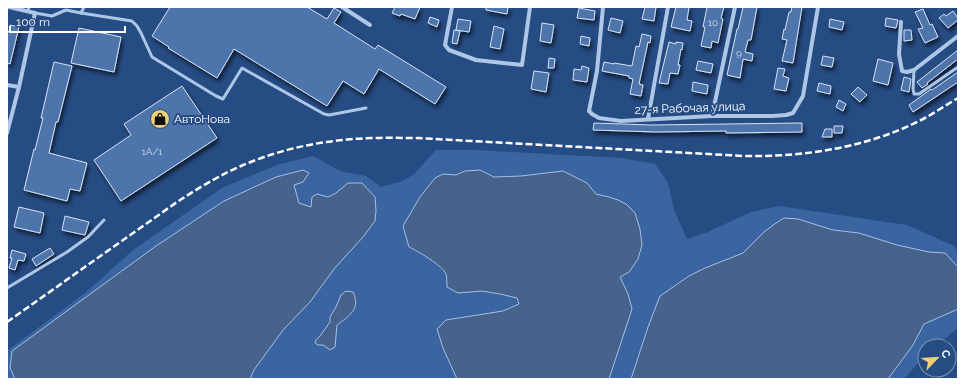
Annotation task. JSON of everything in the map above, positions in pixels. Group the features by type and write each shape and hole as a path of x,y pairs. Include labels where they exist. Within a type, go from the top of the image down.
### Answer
{"street":[{"path":"7,133 19,87 35,13 28,9 9,7"},
{"path":"342,7 370,25"},
{"path":"452,7 445,45 450,50 476,60 522,65 530,7"},
{"name":"27-я Рабочая улица","path":"603,7 597,71 589,111 599,118 620,121 712,116 772,116 793,113 803,96 818,7"},
{"path":"648,119 668,7"},
{"path":"712,116 735,7"},
{"path":"901,22 899,54 902,71 907,72 914,70 958,36"},
{"path":"7,85 19,87"}],"lane":[{"path":"81,13 84,7"},
{"path":"35,13 52,16 66,10 132,21 141,33 152,57 223,99 242,68 329,116 366,108"},
{"path":"914,70 912,88 914,94 919,94 958,67"},
{"path":"7,287 12,286 78,244 88,237 104,220"}],"shaded area":[{"path":"436,150 476,150 621,158 655,164 668,183 674,210 687,239 708,232 751,212 779,206 907,225 954,246 958,254 958,328 946,338 917,338 917,364 904,379 7,379 7,351 85,293 133,250 222,188 277,165 313,156 340,171 366,176 381,187 403,181 414,174"},
{"path":"303,170 309,173 303,182 294,185 299,203 311,207 312,197 317,194 328,197 336,193 348,183 362,183 375,197 375,221 363,237 334,269 310,302 283,330 254,370 250,379 15,379 10,368 12,351 156,246 224,201 276,177"},
{"path":"480,170 494,177 521,176 563,171 587,183 596,194 618,200 626,204 635,213 640,229 642,245 638,259 629,272 620,277 628,294 632,309 609,379 457,379 443,348 437,329 446,320 503,311 519,304 517,298 482,291 458,293 447,287 446,274 444,271 430,259 409,247 403,226 420,197 435,178 443,174 456,175 465,171"},
{"path":"784,218 798,219 833,230 859,233 897,245 929,252 945,253 958,267 958,309 924,324 913,345 888,379 631,379 660,296 689,276 743,253 764,232"},
{"path":"346,291 353,292 356,303 355,308 337,325 335,347 330,350 323,345 318,345 315,343 330,322 330,317 341,295"}],"building":[{"path":"170,7 307,7 327,19 334,8 341,12 334,23 375,49 378,45 446,87 435,104 379,69 364,94 343,81 327,106 234,49 217,78 168,48 169,47 152,36"},
{"path":"395,7 420,7 415,19 401,14 400,16 392,13"},
{"path":"486,7 508,7 507,14 486,10"},
{"path":"645,7 656,7 654,21 642,19"},
{"path":"676,7 689,7 687,20 692,21 690,31 671,27"},
{"path":"707,7 724,7 718,43 712,41 711,48 701,46"},
{"path":"743,7 757,7 751,40 748,40 745,52 753,54 752,61 743,59 740,78 727,75"},
{"path":"792,7 802,7 793,63 782,61 787,40 782,39 789,12 791,12"},
{"path":"579,8 595,11 594,20 577,18"},
{"path":"923,9 930,25 932,24 938,37 925,43 918,29 923,28 915,12"},
{"path":"953,11 958,20 948,28 939,18 944,14 946,16"},
{"path":"430,17 439,20 437,27 428,23"},
{"path":"611,18 623,21 620,33 608,30"},
{"path":"886,18 898,20 896,28 885,26"},
{"path":"458,19 471,21 469,32 456,30"},
{"path":"830,19 844,22 842,30 829,27"},
{"path":"542,23 554,25 551,43 540,41"},
{"path":"10,25 19,27 10,64 7,63 7,31 9,32"},
{"path":"494,26 504,29 500,49 490,47"},
{"path":"79,28 121,37 114,72 71,63"},
{"path":"454,30 460,31 457,44 452,43"},
{"path":"904,30 911,30 912,40 904,41"},
{"path":"642,34 651,36 650,43 648,42 639,84 643,85 641,96 630,94 633,79 629,78 629,76 602,71 604,62 632,66 636,46 639,47"},
{"path":"581,36 590,38 589,46 580,44"},
{"path":"669,42 676,44 676,42 683,43 678,65 680,65 678,74 670,73 668,84 659,83"},
{"path":"958,50 958,59 922,88 917,82"},
{"path":"823,56 834,58 832,67 821,65"},
{"path":"549,58 555,59 554,68 548,68"},
{"path":"878,59 893,63 888,85 873,81"},
{"path":"698,61 713,64 711,73 696,70"},
{"path":"54,62 72,66 49,153 87,163 80,191 70,189 67,201 24,190 43,118 41,118"},
{"path":"582,66 589,68 587,82 573,80 574,69 581,70"},
{"path":"778,68 785,69 783,76 789,78 786,91 774,89"},
{"path":"534,71 549,73 546,92 531,89"},
{"path":"958,72 958,82 913,112 909,105"},
{"path":"904,77 911,79 909,92 901,90"},
{"path":"693,82 708,85 707,94 692,91"},
{"path":"819,83 831,86 830,94 817,91"},
{"path":"182,86 217,138 121,201 94,160 131,135 124,124"},
{"path":"858,87 867,95 860,102 851,94"},
{"path":"839,100 846,104 843,111 836,107"},
{"path":"594,123 651,125 802,123 802,132 726,133 726,131 657,132 593,130"},
{"path":"834,126 843,126 842,133 834,133"},
{"path":"825,129 832,129 832,137 822,137"},
{"path":"19,207 44,213 40,233 14,227"},
{"path":"65,216 89,222 85,235 62,230"},
{"path":"50,248 54,254 36,266 32,259"},
{"path":"12,250 26,254 24,261 18,260 15,270 9,268 12,258 10,258"}],"railway":[{"path":"7,322 177,202 224,174 241,166 266,156 291,149 318,143 353,139 417,138 744,156 791,155 838,148 884,136 927,117 958,98"}],"place":[{"name":"АвтоНова","path":"160,119"}]}
